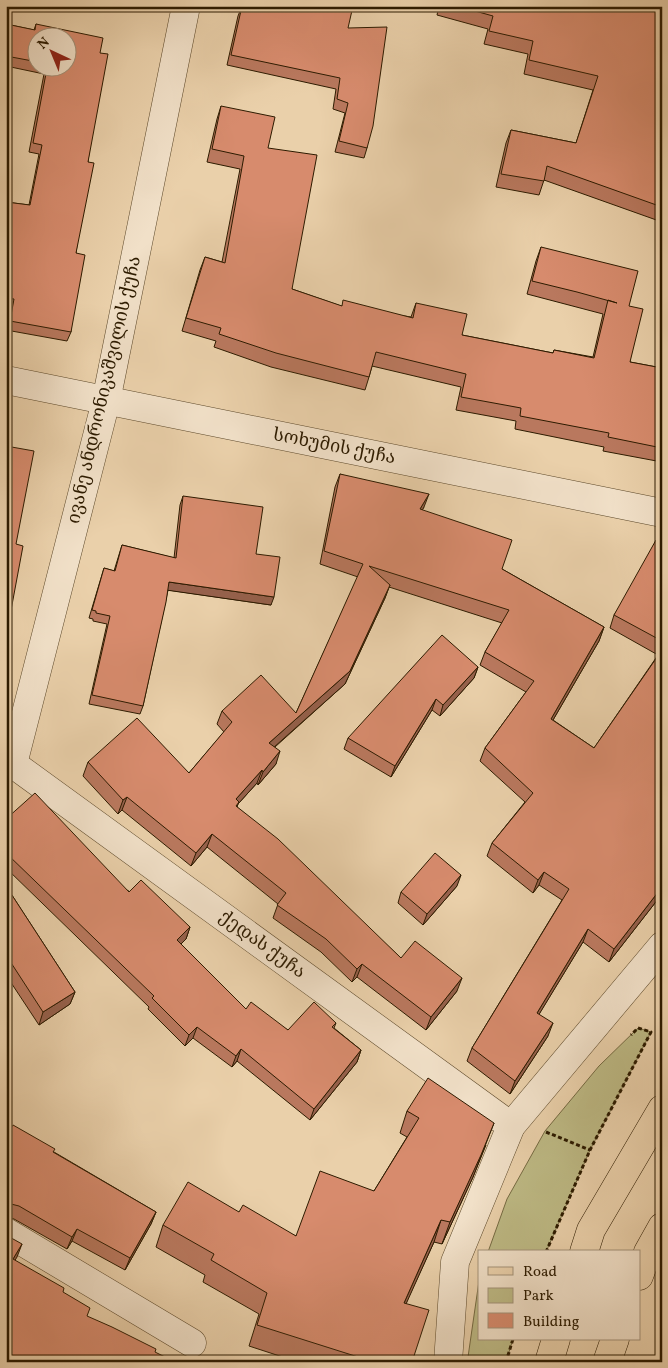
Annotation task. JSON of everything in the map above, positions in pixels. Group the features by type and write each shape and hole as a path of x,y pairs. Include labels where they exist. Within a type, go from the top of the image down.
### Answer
{"main road":[{"path":"585,1250 591,1230 662,1109"},
{"path":"640,1273 648,1252 662,1227"},
{"path":"549,1362 556,1340"},
{"path":"607,1362 616,1340"}],"street":[{"name":"ივანე ანდრონიკაშვილის ქუჩა","path":"9,766 106,401 186,6"},
{"name":"სოხუმის ქუჩა","path":"6,380 662,513"},
{"name":"ქედას ქუჩა","path":"9,766 512,1126"},
{"path":"448,1362 455,1262 512,1126 662,946"},
{"path":"6,1232 192,1343"}],"path":[{"path":"547,1250 590,1150 651,1032 638,1028 625,1040"},
{"path":"551,1124 545,1131 590,1150"},
{"path":"506,1362 513,1340"}],"green space":[{"path":"638,1028 651,1032 590,1150 547,1250 489,1250 507,1199 545,1131 599,1066"},
{"path":"478,1288 478,1340 513,1340 506,1362 468,1362"}],"building":[{"path":"242,6 353,6 348,28 387,27 373,126 367,148 339,141 348,103 337,99 340,78 231,55"},
{"path":"457,6 662,6 662,207 547,166 544,181 501,174 511,130 576,143 598,76 529,60 533,41 489,31 493,16"},
{"path":"6,24 28,29 28,60 6,56"},
{"path":"36,24 55,28 35,28"},
{"path":"78,33 103,38 100,53 108,54 88,162 94,163 76,253 85,255 71,332 10,321 14,299 6,298 6,202 30,205 42,145 33,143 45,78 78,78"},
{"path":"221,106 275,117 268,148 317,155 292,289 342,306 343,300 413,318 416,303 467,314 462,335 553,353 554,350 594,358 608,300 532,281 541,247 638,271 629,306 643,309 630,362 662,368 662,448 608,437 609,433 520,416 521,408 461,397 466,374 376,352 369,377 276,353 219,334 221,328 186,318 205,257 225,263 244,156 212,149"},
{"path":"6,446 34,451 16,544 23,546 6,637"},
{"path":"340,474 429,494 420,509 512,540 502,569 604,627 551,719 594,748 662,650 662,887 614,949 588,929 537,1013 553,1023 515,1081 472,1048 569,889 544,872 538,880 492,843 533,793 485,748 534,681 485,652 509,610 369,566 390,585 350,671 269,743 280,751 263,772 262,770 236,799 239,802 236,806 278,839 401,958 415,941 462,978 431,1017 362,964 357,969 326,939 277,905 286,893 212,834 196,853 127,797 123,800 88,762 137,718 189,773 232,722 222,711 261,675 296,713 363,564 324,551"},
{"path":"183,496 263,507 256,554 280,557 274,597 169,582 143,706 92,695 110,616 96,613 96,611 92,610 104,568 115,571 122,545 176,558"},
{"path":"656,540 662,543 662,641 614,615"},
{"path":"442,635 478,667 443,705 436,699 395,766 348,738"},
{"path":"35,793 129,892 141,880 190,927 177,940 246,1009 251,1002 288,1030 314,1002 336,1023 332,1027 361,1050 314,1109 241,1049 236,1056 197,1027 189,1035 152,998 154,996 6,853 6,819"},
{"path":"435,853 461,875 427,914 401,892"},
{"path":"6,886 75,992 43,1012 6,955"},
{"path":"428,1078 494,1123 450,1222 441,1220 404,1303 429,1310 412,1362 374,1362 257,1325 267,1293 211,1260 214,1254 163,1225 188,1182 239,1212 243,1205 296,1236 320,1171 374,1191 419,1118 407,1111"},
{"path":"13,1125 55,1149 53,1152 156,1212 130,1258 77,1229 72,1237 19,1206 6,1205 6,1129 9,1131"},
{"path":"6,1235 22,1244 13,1259 64,1288 63,1292 90,1308 87,1316 156,1349 155,1352 175,1362 6,1362"}]}
